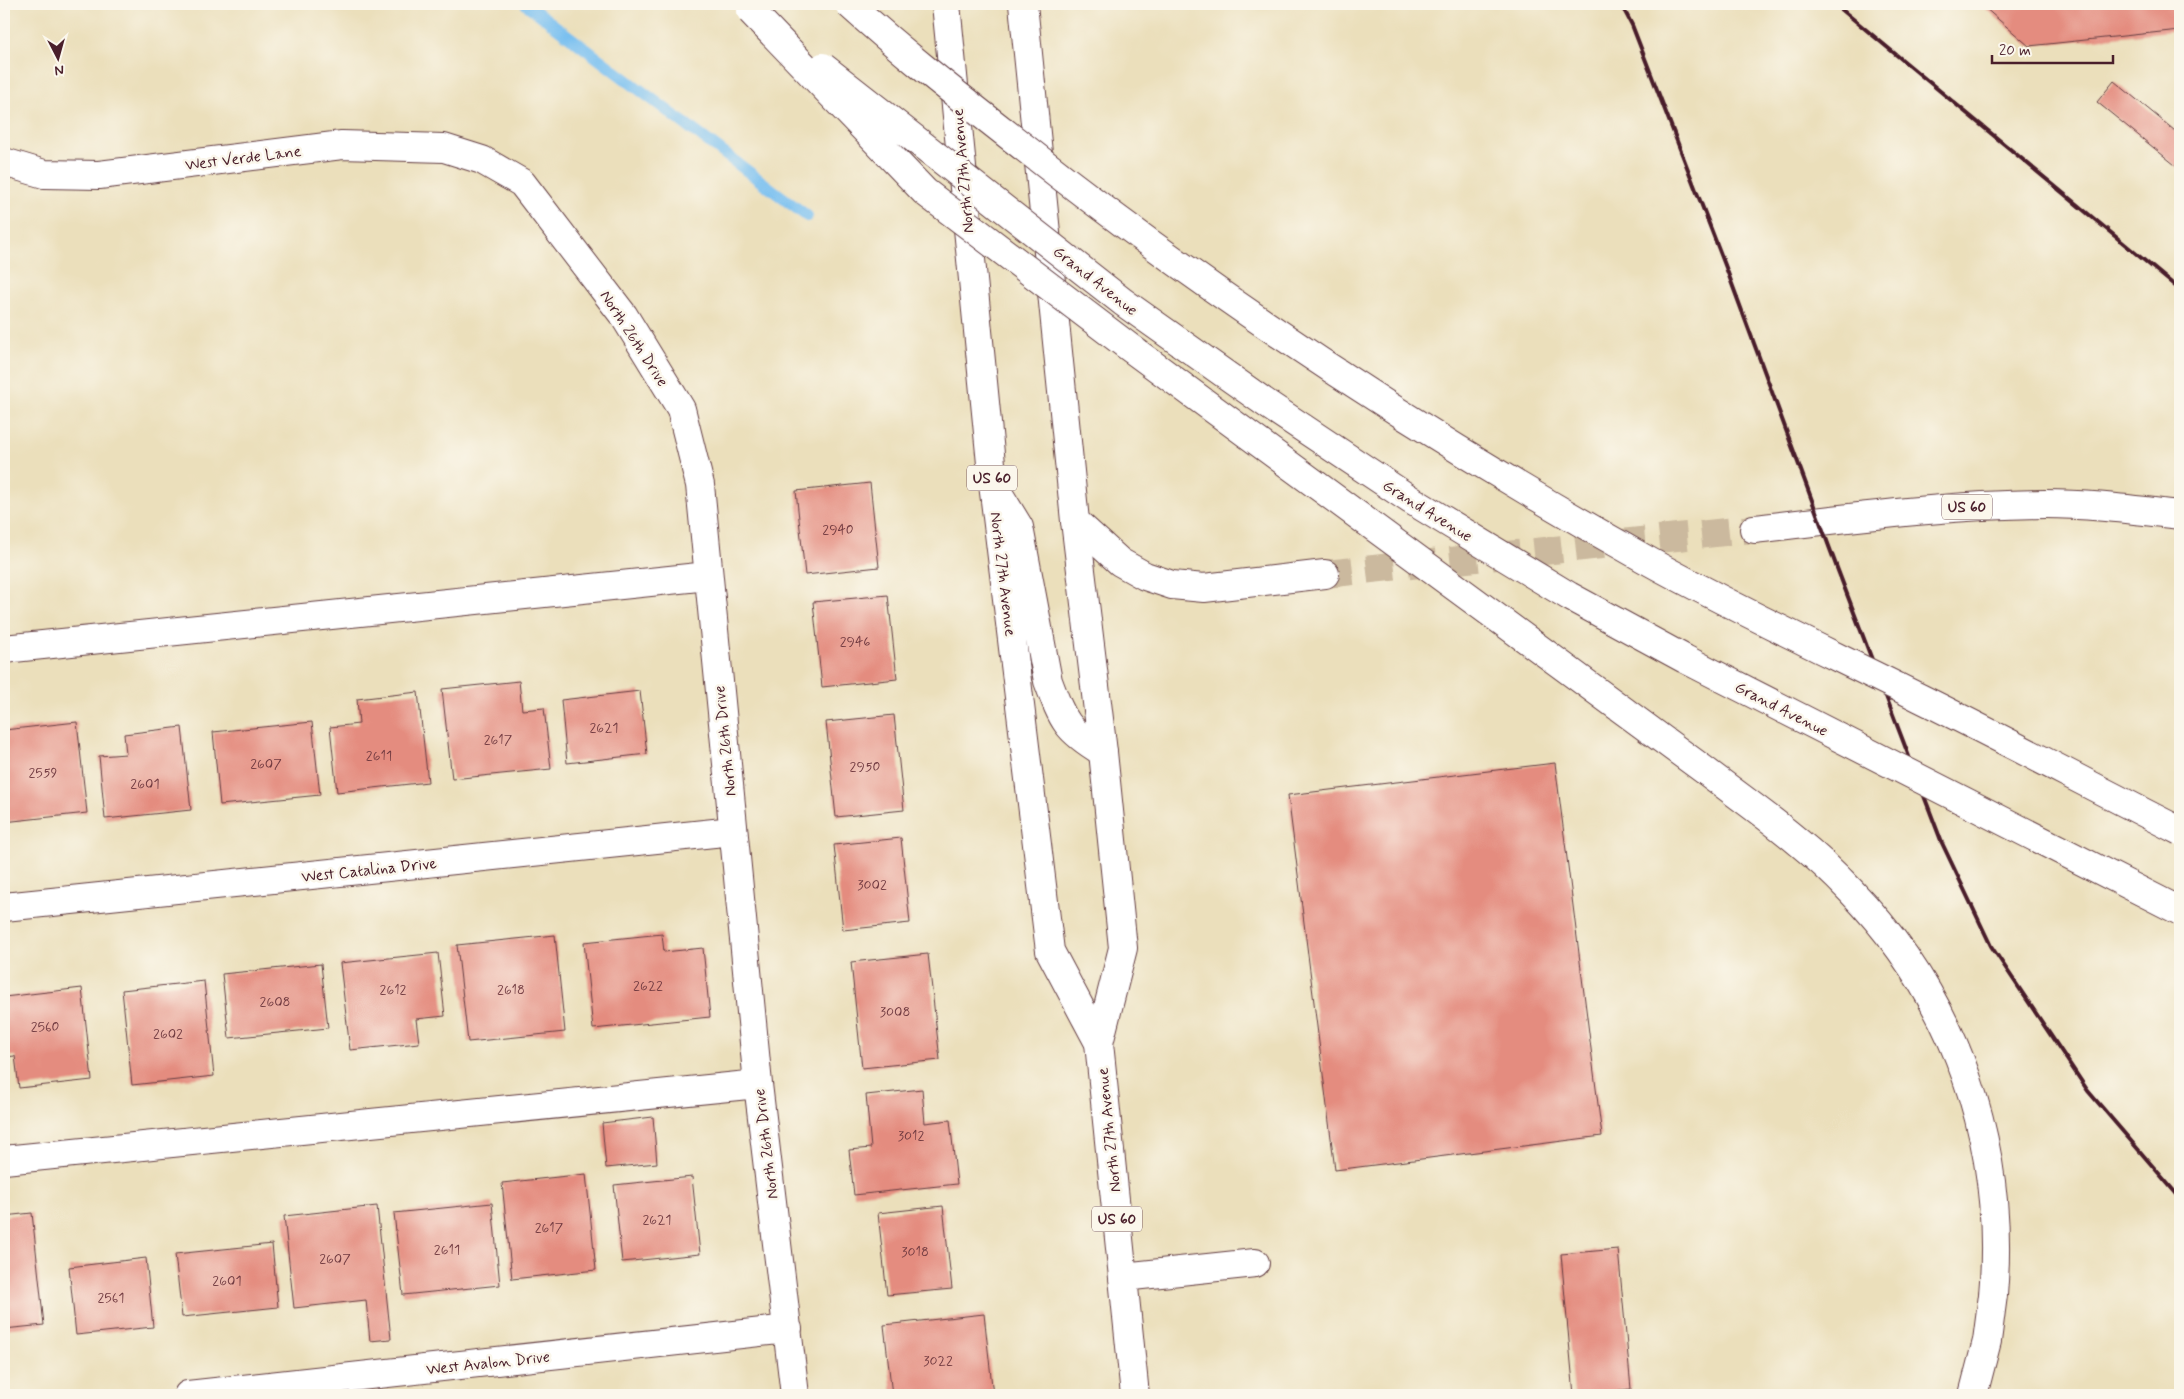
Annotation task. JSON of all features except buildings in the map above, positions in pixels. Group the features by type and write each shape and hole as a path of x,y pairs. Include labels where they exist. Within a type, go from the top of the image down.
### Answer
{"main road":[{"path":"849,4 989,120 1177,264 1399,413 1521,488 1656,564 1772,626 1921,698 2180,831"},
{"name":"North 27th Avenue","path":"946,4 993,484 1050,951 1099,1043"},
{"name":"North 27th Avenue","path":"1023,4 1075,521 1103,752 1123,948 1099,1043 1135,1395"},
{"path":"747,7 925,192 1144,358 1780,827 1850,889 1882,925 1910,961 1932,997 1951,1036 1966,1074 1980,1119 1990,1173 1996,1254 1987,1341 1973,1395"},
{"name":"Grand Avenue","path":"747,7 1123,302 1270,406 1411,500 1569,596 1685,659 2180,911"},
{"name":"West Verde Lane","path":"4,162 44,174 99,175 342,145 444,148 482,160"},
{"name":"North 26th Drive","path":"482,160 522,183 624,316 681,409 700,485 758,1084 788,1329 794,1395"},
{"path":"993,484 1019,527 1048,681 1057,705 1069,728 1081,739 1103,752"},
{"name":"US 60","path":"1754,529 1915,511 1983,506 2046,504 2113,507 2180,515"},
{"path":"1075,521 1120,562 1146,576 1172,585 1204,588 1325,574"},
{"path":"4,649 708,576"},
{"name":"West Catalina Drive","path":"4,908 733,831"},
{"path":"4,1160 758,1084"},
{"path":"1123,1277 1255,1263"},
{"name":"West Avalon Drive","path":"188,1395 788,1329"}],"waterway":[{"path":"526,4 807,216"}],"tunnel":[{"path":"1325,574 1754,529"}],"railway":[{"path":"1621,4 1632,25 1725,265 1837,568 1942,843 1991,946 2088,1091 2180,1198"},
{"path":"1835,4 2180,290"}]}
